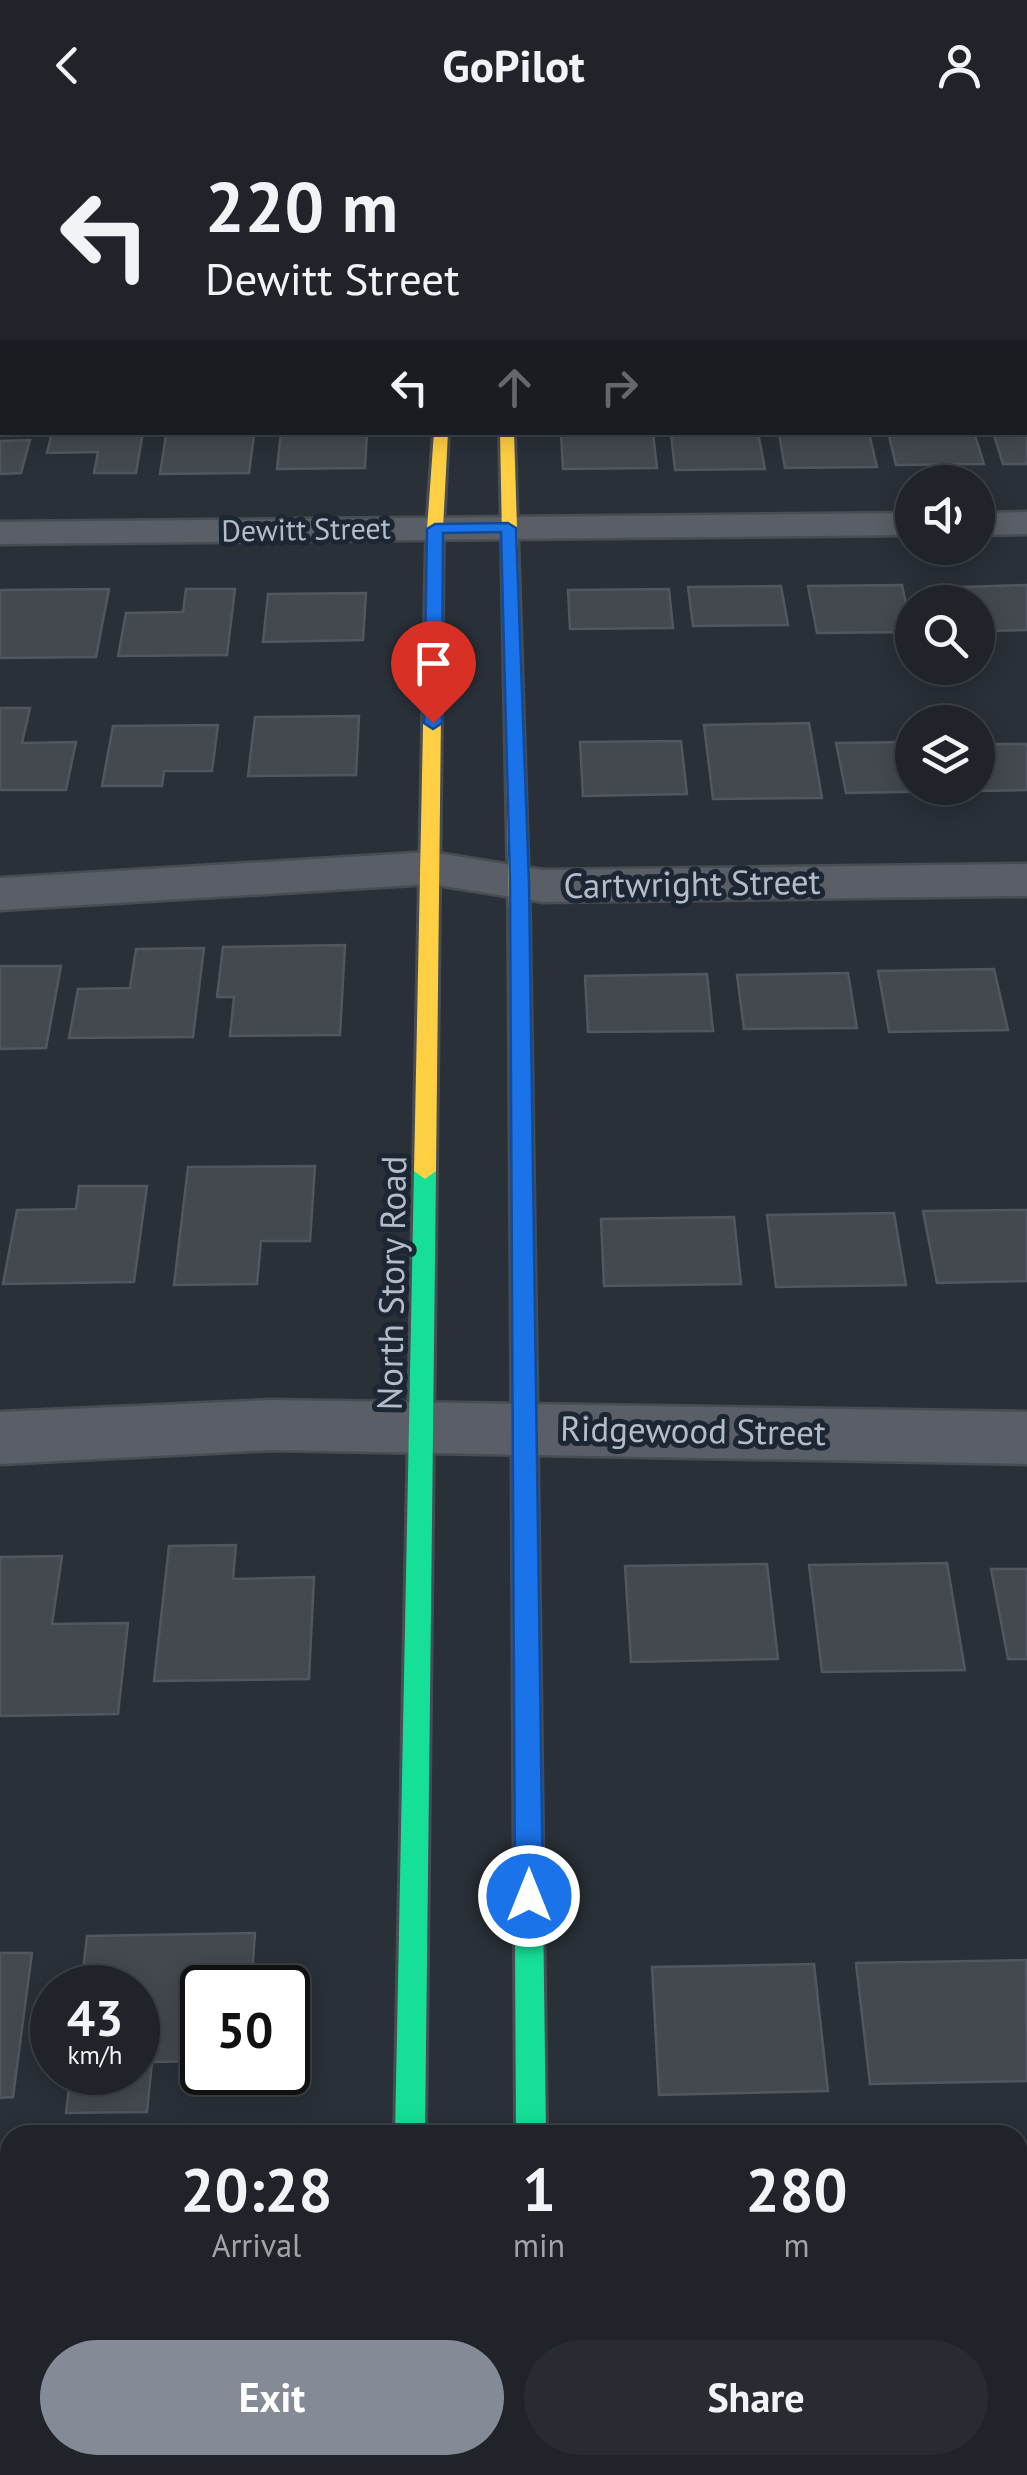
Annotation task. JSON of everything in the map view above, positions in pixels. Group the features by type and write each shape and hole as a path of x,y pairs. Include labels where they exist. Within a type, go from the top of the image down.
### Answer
{"main road":[{"name":"North Story Road","path":"410,2125 425,1429 435,529 441,435"},
{"path":"507,435 520,883 531,2125"}],"street":[{"path":"995,524 1027,523"},
{"name":"Dewitt Street","path":"0,532 895,524"},
{"name":"Cartwright Street","path":"0,894 431,868 520,883 1027,880"},
{"name":"Ridgewood Street","path":"0,1438 270,1425 1027,1438"}],"building":[{"path":"51,435 142,435 136,473 94,473 98,452 47,453"},
{"path":"166,435 254,435 249,473 160,474"},
{"path":"281,435 367,435 365,468 277,469"},
{"path":"561,435 653,435 657,468 563,469"},
{"path":"671,435 758,435 765,469 675,470"},
{"path":"779,435 869,435 877,467 785,468"},
{"path":"889,435 975,435 984,464 896,465"},
{"path":"994,435 1027,435 1027,464 1003,464"},
{"path":"30,440 21,473 0,474 0,441"},
{"path":"895,585 895,632 817,633 808,586"},
{"path":"1027,585 1027,630 995,631 995,586"},
{"path":"781,586 788,625 693,626 688,587"},
{"path":"109,589 96,657 0,658 0,590"},
{"path":"186,589 235,589 227,655 118,656 126,613 183,612"},
{"path":"669,589 673,628 570,629 568,590"},
{"path":"366,593 363,640 263,642 268,594"},
{"path":"0,708 30,708 22,743 76,742 66,790 0,790"},
{"path":"359,716 356,775 248,776 255,717"},
{"path":"809,723 822,798 713,799 704,725"},
{"path":"218,725 212,771 164,771 162,786 102,786 113,726"},
{"path":"681,741 687,794 583,796 580,742"},
{"path":"895,742 895,792 846,793 836,743"},
{"path":"995,744 1027,744 1027,790 995,791"},
{"path":"345,945 340,1035 230,1036 234,997 217,997 223,947"},
{"path":"204,948 193,1037 69,1038 78,989 130,988 136,949"},
{"path":"0,966 61,966 46,1048 0,1049"},
{"path":"994,969 1008,1030 889,1032 878,971"},
{"path":"848,973 857,1028 744,1029 737,975"},
{"path":"707,974 713,1031 588,1032 585,976"},
{"path":"315,1166 310,1241 261,1241 257,1284 174,1285 188,1167"},
{"path":"79,1186 147,1186 134,1282 3,1284 17,1210 76,1209"},
{"path":"1027,1210 1027,1281 937,1283 923,1211"},
{"path":"894,1213 906,1285 776,1287 767,1215"},
{"path":"734,1217 741,1284 604,1286 601,1219"},
{"path":"236,1545 233,1579 314,1577 309,1679 154,1681 169,1546"},
{"path":"62,1556 52,1624 128,1623 118,1714 0,1716 0,1557"},
{"path":"947,1563 965,1670 822,1672 809,1565"},
{"path":"767,1564 778,1659 631,1662 625,1566"},
{"path":"991,1569 1027,1569 1027,1659 1008,1659"},
{"path":"255,1933 253,1965 180,1965 180,2061 160,2062 160,1965 84,1965 87,1936"},
{"path":"0,1953 32,1953 13,2097 0,2098"},
{"path":"1026,1960 1027,2081 870,2084 856,1963"},
{"path":"814,1964 828,2091 659,2095 652,1967"},
{"path":"68,2095 149,2095 147,2112 66,2113"}],"traffic: fast":[{"path":"410,2125 425,1171"},
{"path":"524,1370 531,2125"}],"traffic: slow":[{"path":"425,1171 435,529 441,435"},
{"path":"507,435 519,910"}],"traffic: jam":[{"path":"519,910 524,1370"}],"route":[{"path":"433,723 435,529 508,528 520,883 529,1896"}]}
